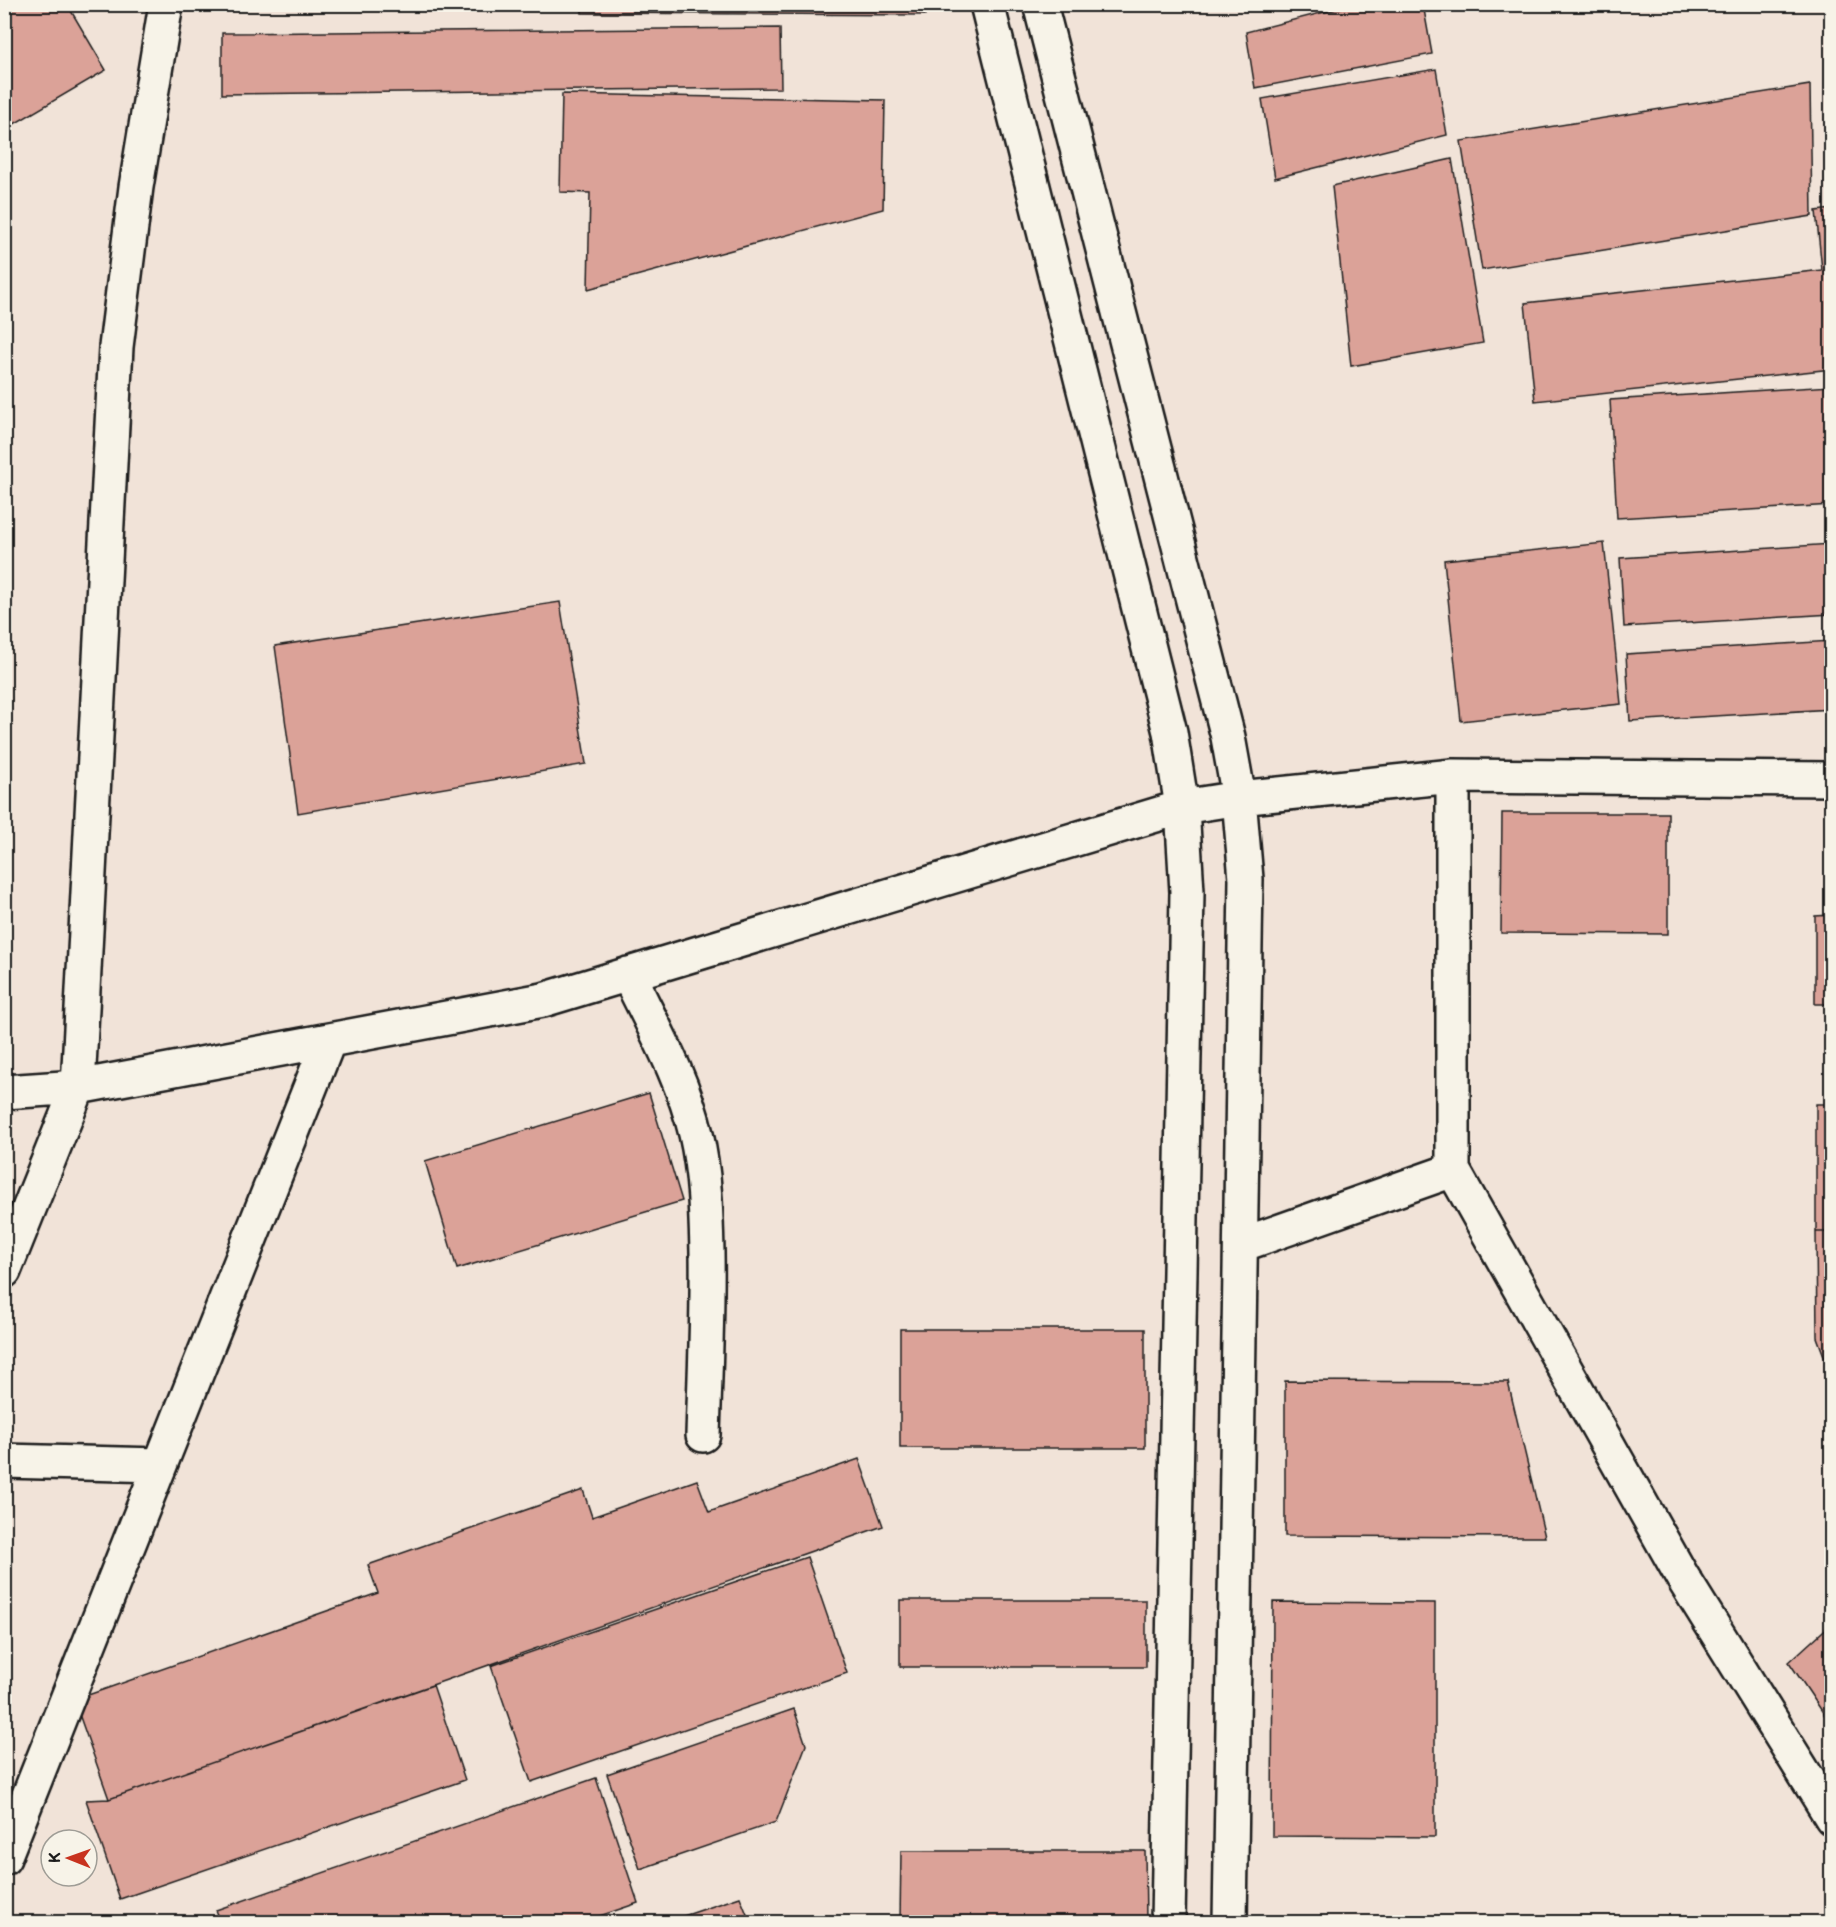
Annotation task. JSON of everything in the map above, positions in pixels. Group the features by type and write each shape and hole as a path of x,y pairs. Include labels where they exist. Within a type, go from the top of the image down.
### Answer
{"street":[{"path":"4,1271 78,1087 116,347 136,187 166,4"},
{"path":"987,4 1170,732 1182,807 1187,892 1168,1923"},
{"path":"1040,4 1228,737 1239,798 1246,879 1230,1923"},
{"path":"4,1092 78,1087 543,1000 1182,807 1239,798 1453,776 1832,779"},
{"path":"1453,776 1453,1170 1683,1578 1832,1818"},
{"path":"628,974 687,1102 703,1171 708,1298 704,1435"},
{"path":"4,1858 329,1040"},
{"path":"1241,1245 1453,1170"},
{"path":"4,1461 160,1465"}],"building":[{"path":"4,4 67,4 106,70 4,130"},
{"path":"582,4 925,4 925,15 582,13"},
{"path":"1356,4 1423,4 1432,54 1255,88 1246,32"},
{"path":"780,28 781,88 222,94 222,33"},
{"path":"1436,69 1447,135 1275,178 1262,99"},
{"path":"1810,85 1812,216 1482,270 1461,141"},
{"path":"562,94 885,100 883,209 588,289 590,193 560,192"},
{"path":"1452,159 1483,343 1351,366 1332,186"},
{"path":"1832,209 1832,369 1535,401 1525,303 1822,270 1816,211"},
{"path":"1832,386 1832,505 1617,518 1610,400"},
{"path":"1604,543 1621,704 1461,721 1444,560"},
{"path":"1832,544 1832,614 1624,627 1620,558"},
{"path":"560,602 586,764 298,813 275,646"},
{"path":"1832,641 1832,709 1630,721 1626,654"},
{"path":"1502,813 1668,813 1668,934 1501,933"},
{"path":"1832,915 1832,1004 1815,1004 1815,916"},
{"path":"649,1093 682,1201 457,1269 425,1161"},
{"path":"1816,1104 1832,1104 1832,1232 1816,1232"},
{"path":"1816,1232 1832,1232 1832,1377 1817,1337"},
{"path":"900,1329 1145,1329 1145,1448 900,1448"},
{"path":"1285,1381 1508,1382 1545,1537 1285,1536"},
{"path":"859,1459 883,1526 109,1799 74,1700 378,1593 368,1565 583,1490 592,1517 697,1480 709,1512"},
{"path":"807,1557 847,1673 531,1782 491,1666"},
{"path":"900,1600 1146,1600 1146,1667 900,1667"},
{"path":"1273,1602 1435,1603 1435,1837 1272,1836"},
{"path":"1832,1623 1832,1726 1789,1662"},
{"path":"433,1685 465,1780 120,1899 99,1838 99,1828 96,1828 86,1800 109,1799"},
{"path":"794,1709 806,1745 776,1822 640,1869 607,1774"},
{"path":"596,1778 638,1903 582,1922 221,1922 216,1910"},
{"path":"901,1851 1145,1851 1146,1922 900,1922"},
{"path":"740,1897 750,1922 666,1922"}]}
